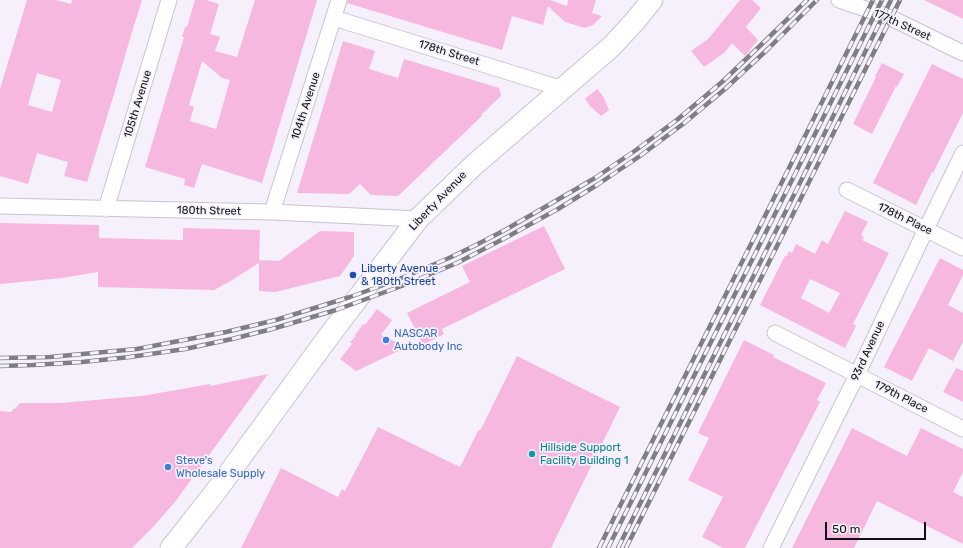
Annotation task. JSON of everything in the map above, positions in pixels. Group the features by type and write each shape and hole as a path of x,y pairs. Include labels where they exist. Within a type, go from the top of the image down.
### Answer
{"main road":[{"name":"Liberty Avenue","path":"171,548 216,491 326,340 418,218 474,165 612,46 652,0"}],"street":[{"name":"105th Avenue","path":"106,209 169,0"},
{"name":"104th Avenue","path":"272,212 339,0"},
{"name":"177th Street","path":"839,0 889,18 963,53"},
{"name":"178th Street","path":"334,18 563,88"},
{"name":"93rd Avenue","path":"771,548 857,375 963,153"},
{"name":"178th Place","path":"847,190 963,248"},
{"name":"180th Street","path":"0,206 272,212 418,218"},
{"name":"179th Place","path":"775,333 963,429"}],"building":[{"path":"27,0 56,0 71,4 72,0 142,0 87,182 64,176 68,162 37,153 28,184 0,176 0,89","holes":["37,73 61,80 52,112 28,105"]},
{"path":"195,0 206,0 219,4 210,34 220,37 215,51 237,57 255,0 317,0 262,183 202,164 194,188 184,185 185,179 145,167 184,37 182,37 185,27 187,27","holes":["202,61 222,78 230,80 216,129 190,121 194,107 189,105"]},
{"path":"348,0 550,0 567,6 568,0 596,0 592,13 602,16 593,25 585,28 565,22 548,6 543,25 512,16 502,50 347,3"},
{"path":"740,0 752,0 761,8 746,27 758,40 745,56 732,43 724,53 704,67 691,51 708,39"},
{"path":"924,0 963,0 963,19 955,15"},
{"path":"343,41 375,51 369,69 398,78 404,59 499,88 501,96 398,196 371,195 360,184 349,194 297,193"},
{"path":"882,63 904,74 897,87 896,86 872,134 853,124"},
{"path":"932,64 963,79 963,113 916,205 873,183"},
{"path":"597,89 603,96 609,110 601,116 585,99"},
{"path":"845,211 868,222 861,235 864,237 862,240 889,253 853,324 856,326 845,348 760,305 785,256 787,256 789,251 792,253 796,244 815,254 822,240 828,244","holes":["810,279 840,293 829,313 801,298"]},
{"path":"0,223 99,225 99,238 183,240 183,228 260,230 259,263 214,290 98,287 98,272 62,278 0,284"},
{"path":"544,226 565,269 442,329 444,334 423,345 407,313 470,282 462,266"},
{"path":"320,231 354,232 354,256 340,276 275,292 259,291 259,260 279,261"},
{"path":"940,258 963,270 963,275 948,305 963,313 963,342 953,361 929,348 912,381 884,367"},
{"path":"377,309 392,320 381,335 407,347 356,371 340,359 352,344 350,342 356,336 355,335 363,324 365,325"},
{"path":"744,340 774,355 773,357 826,383 817,400 820,402 745,548 723,548 702,537 723,497 688,480 709,438 698,433"},
{"name":"Hillside Support Facility Building 1","path":"517,356 620,407 551,548 241,548 281,468 338,497 342,489 345,491 378,427 460,467 478,431 481,429"},
{"path":"956,368 963,371 963,402 943,392"},
{"path":"268,374 175,502 132,548 0,548 0,411 11,412 20,403 60,403 142,396 210,384 210,386"},
{"path":"852,428 907,456 921,428 963,449 963,472 953,492 963,497 963,544 877,501 854,548 792,548"}],"railway":[{"path":"0,358 50,357 137,349 226,332 276,320 350,297 397,280 449,258 505,230 552,203 595,178 636,150 678,119 722,82 807,0"},
{"path":"0,366 82,362 130,357 185,349 232,339 336,310 407,284 457,263 558,209 640,156 683,124 725,89 817,0"},
{"path":"599,548 873,0"},
{"path":"608,548 882,0"},
{"path":"618,548 891,0"},
{"path":"626,548 900,0"}],"place":[{"name":"Liberty Avenue & 180th Street","path":"353,275"},
{"name":"NASCAR Autobody Inc","path":"386,340"},
{"name":"Hillside Support Facility Building 1","path":"532,454"},
{"name":"Steve's Wholesale Supply","path":"168,467"}]}
